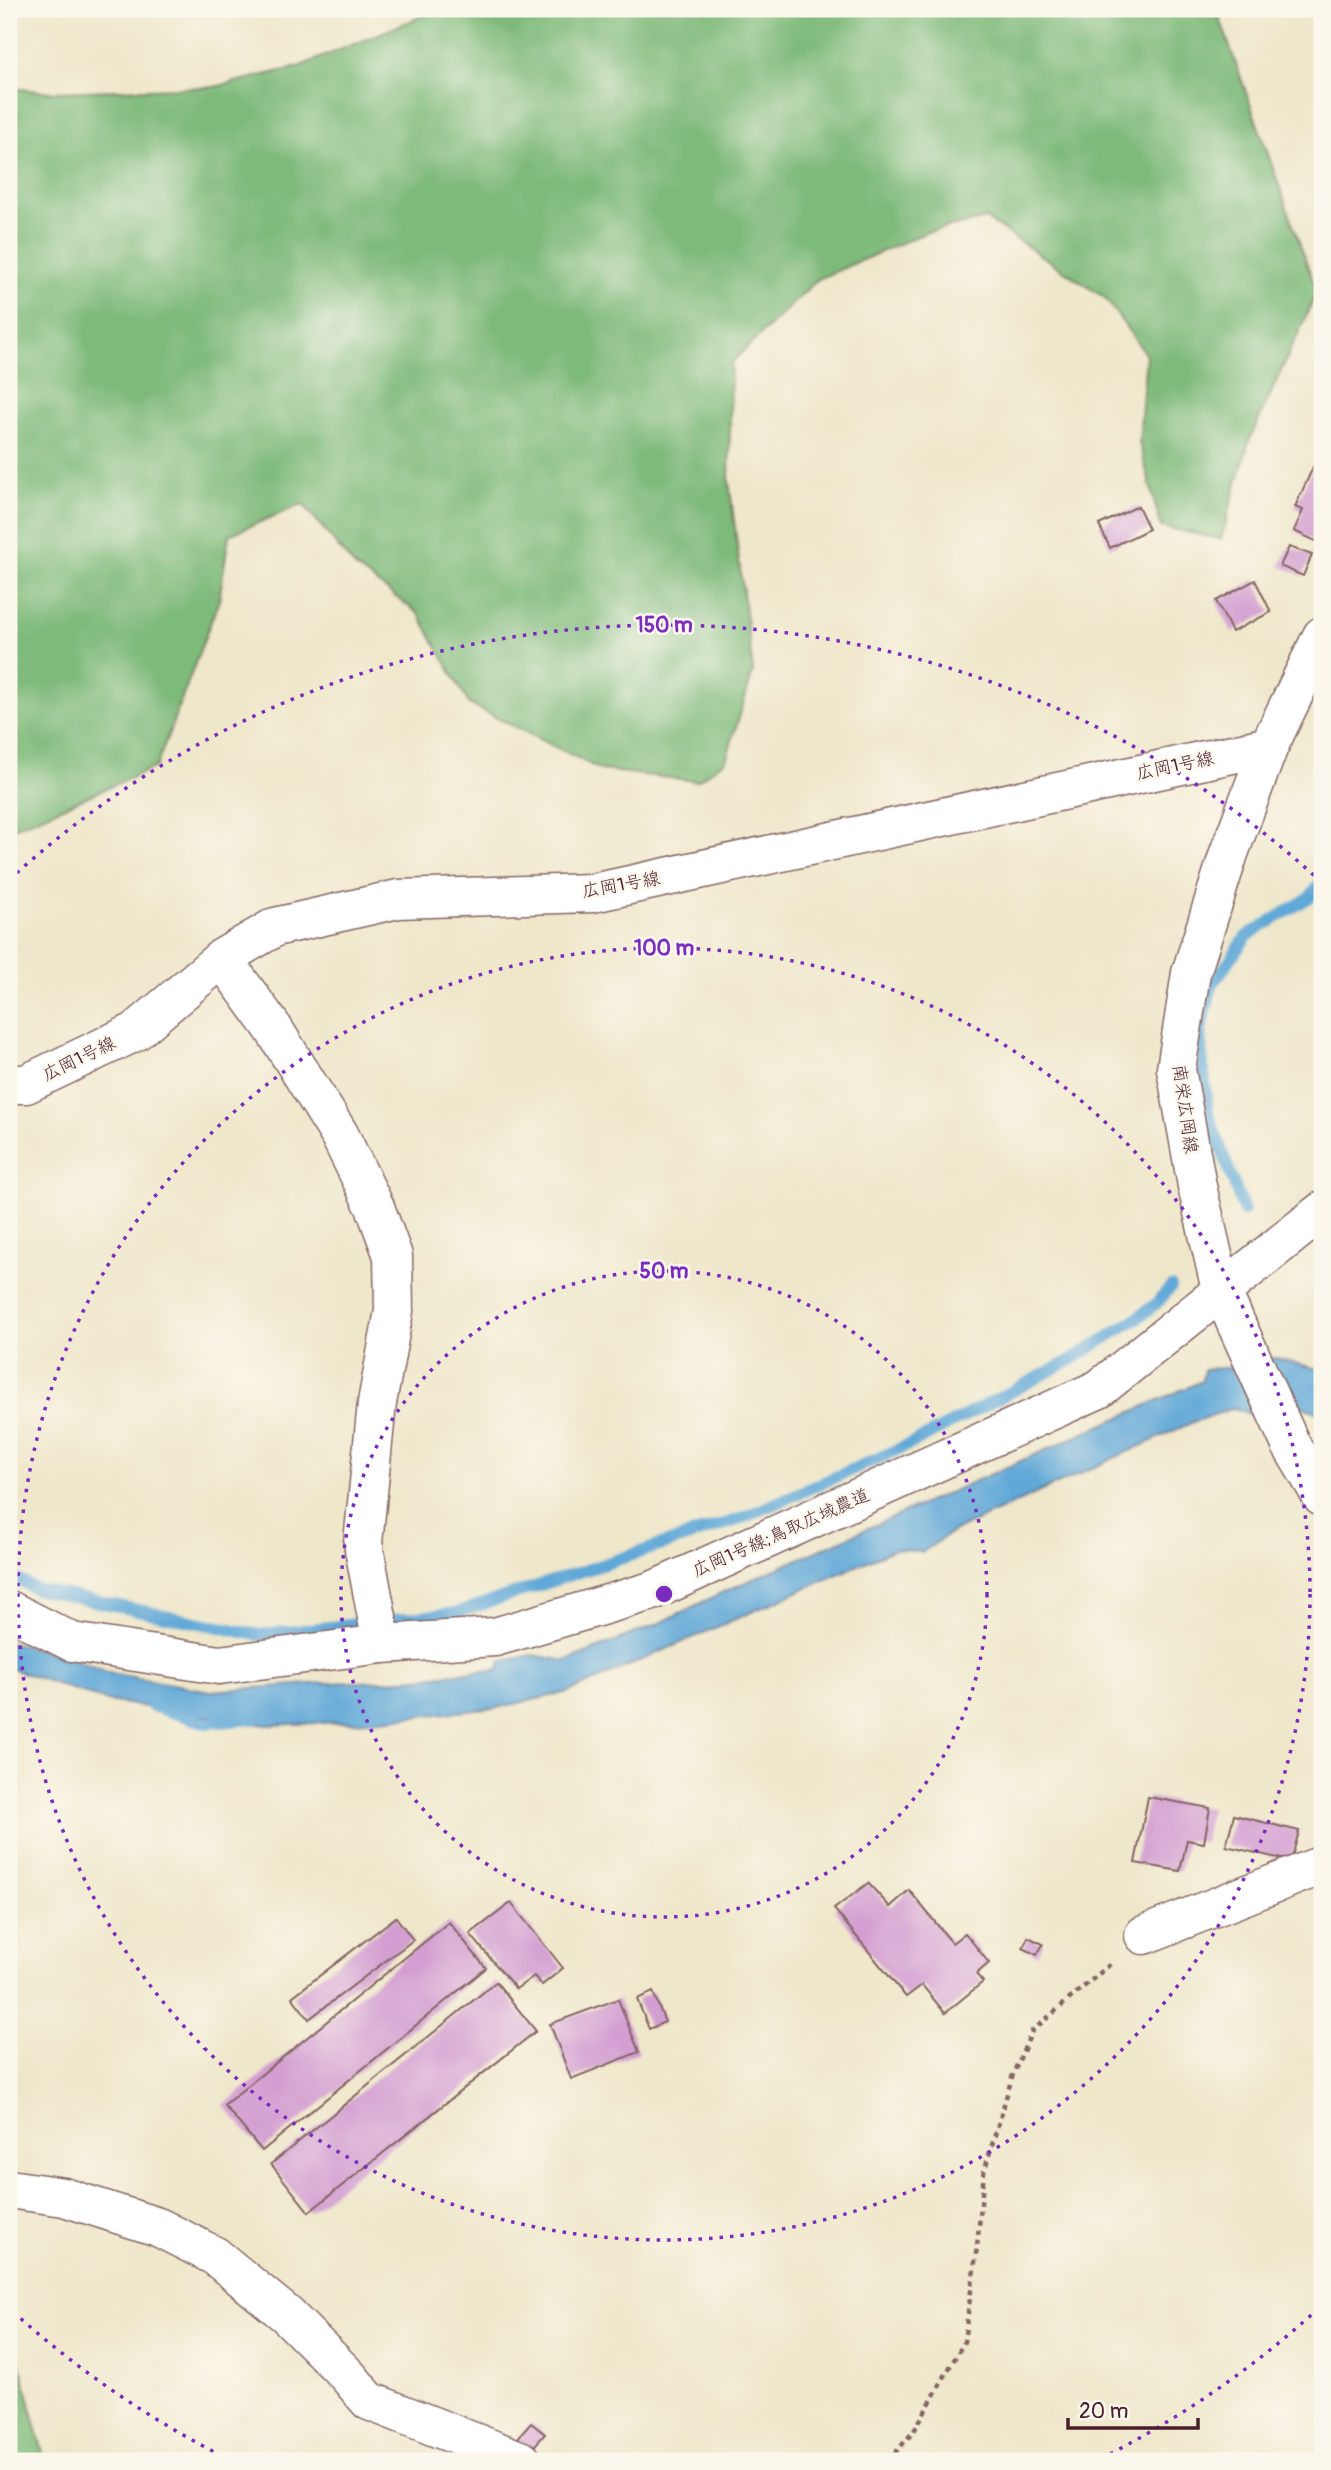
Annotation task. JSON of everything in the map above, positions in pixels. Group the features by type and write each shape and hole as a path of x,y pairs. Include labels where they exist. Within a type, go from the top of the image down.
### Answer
{"street":[{"name":"南栄広岡線","path":"1322,636 1269,746 1229,853 1191,973 1176,1069 1197,1186 1222,1290 1291,1445 1322,1497"},
{"name":"広岡1号線","path":"9,1084 26,1084 135,1032 222,958 275,927 398,899 593,893 1269,746"},
{"path":"222,958 273,1028 339,1134 375,1207 393,1256 394,1311 377,1403 363,1543 382,1644"},
{"name":"広岡1号線;鳥取広域農道","path":"9,1610 72,1642 219,1665 382,1644 495,1637 652,1591 1098,1389 1322,1212"},
{"path":"1144,1935 1322,1865"},
{"path":"9,2189 64,2197 158,2227 215,2256 287,2315 369,2400 522,2461"}],"path":[{"path":"888,2461 914,2431 964,2342 984,2172 1013,2074 1032,2032 1144,1935"}],"green space":[{"path":"440,9 1210,9 1220,19 1317,292 1249,441 1221,539 1161,527 1139,442 1146,355 1105,298 986,219 927,232 818,279 731,363 729,481 753,672 726,760 697,781 601,770 469,704 419,614 354,566 303,504 229,535 219,600 156,767 9,830 9,88 52,92 214,87 298,67"},
{"path":"9,2346 18,2356 45,2461 9,2461"}],"water":[{"path":"1276,1358 1322,1370 1322,1414 1303,1407 1250,1414 1234,1408 1193,1422 954,1531 922,1552 895,1549 569,1692 496,1708 370,1721 267,1725 107,1701 9,1668 9,1642 60,1654 110,1673 210,1691 388,1681 499,1669 501,1661 533,1655 566,1661 660,1623 721,1593 1202,1381 1204,1369 1226,1368"}],"building":[{"path":"1319,454 1322,456 1322,544 1294,531 1303,510 1295,507"},
{"path":"1138,506 1149,529 1110,548 1099,525"},
{"path":"1289,547 1312,555 1303,576 1280,566"},
{"path":"1255,580 1271,612 1232,632 1216,601"},
{"path":"1148,1797 1210,1808 1204,1843 1187,1840 1180,1871 1135,1863"},
{"path":"1234,1815 1299,1831 1291,1861 1226,1846"},
{"path":"868,1883 890,1907 909,1890 952,1943 965,1933 989,1963 976,1974 983,1982 945,2013 922,1985 906,1997 834,1909"},
{"path":"511,1903 563,1968 542,1985 534,1976 516,1989 470,1934"},
{"path":"396,1917 413,1940 309,2019 292,1997"},
{"path":"449,1922 486,1968 262,2151 224,2105"},
{"path":"1028,1937 1043,1944 1037,1955 1023,1948"},
{"path":"496,1982 536,2031 309,2212 271,2164"},
{"path":"653,1992 665,2022 649,2029 637,1999"},
{"path":"618,1999 639,2052 571,2079 550,2024"},
{"path":"531,2423 545,2434 530,2451 516,2440"}],"waterway":[{"path":"1244,1211 1208,1113 1200,1035 1212,985 1247,936 1310,897 1322,881"},
{"path":"9,1575 36,1589 258,1635 456,1613 740,1519 915,1442 1073,1359 1136,1319 1157,1303 1171,1287"},
{"path":"152,1706 207,1723 254,1719"}]}
